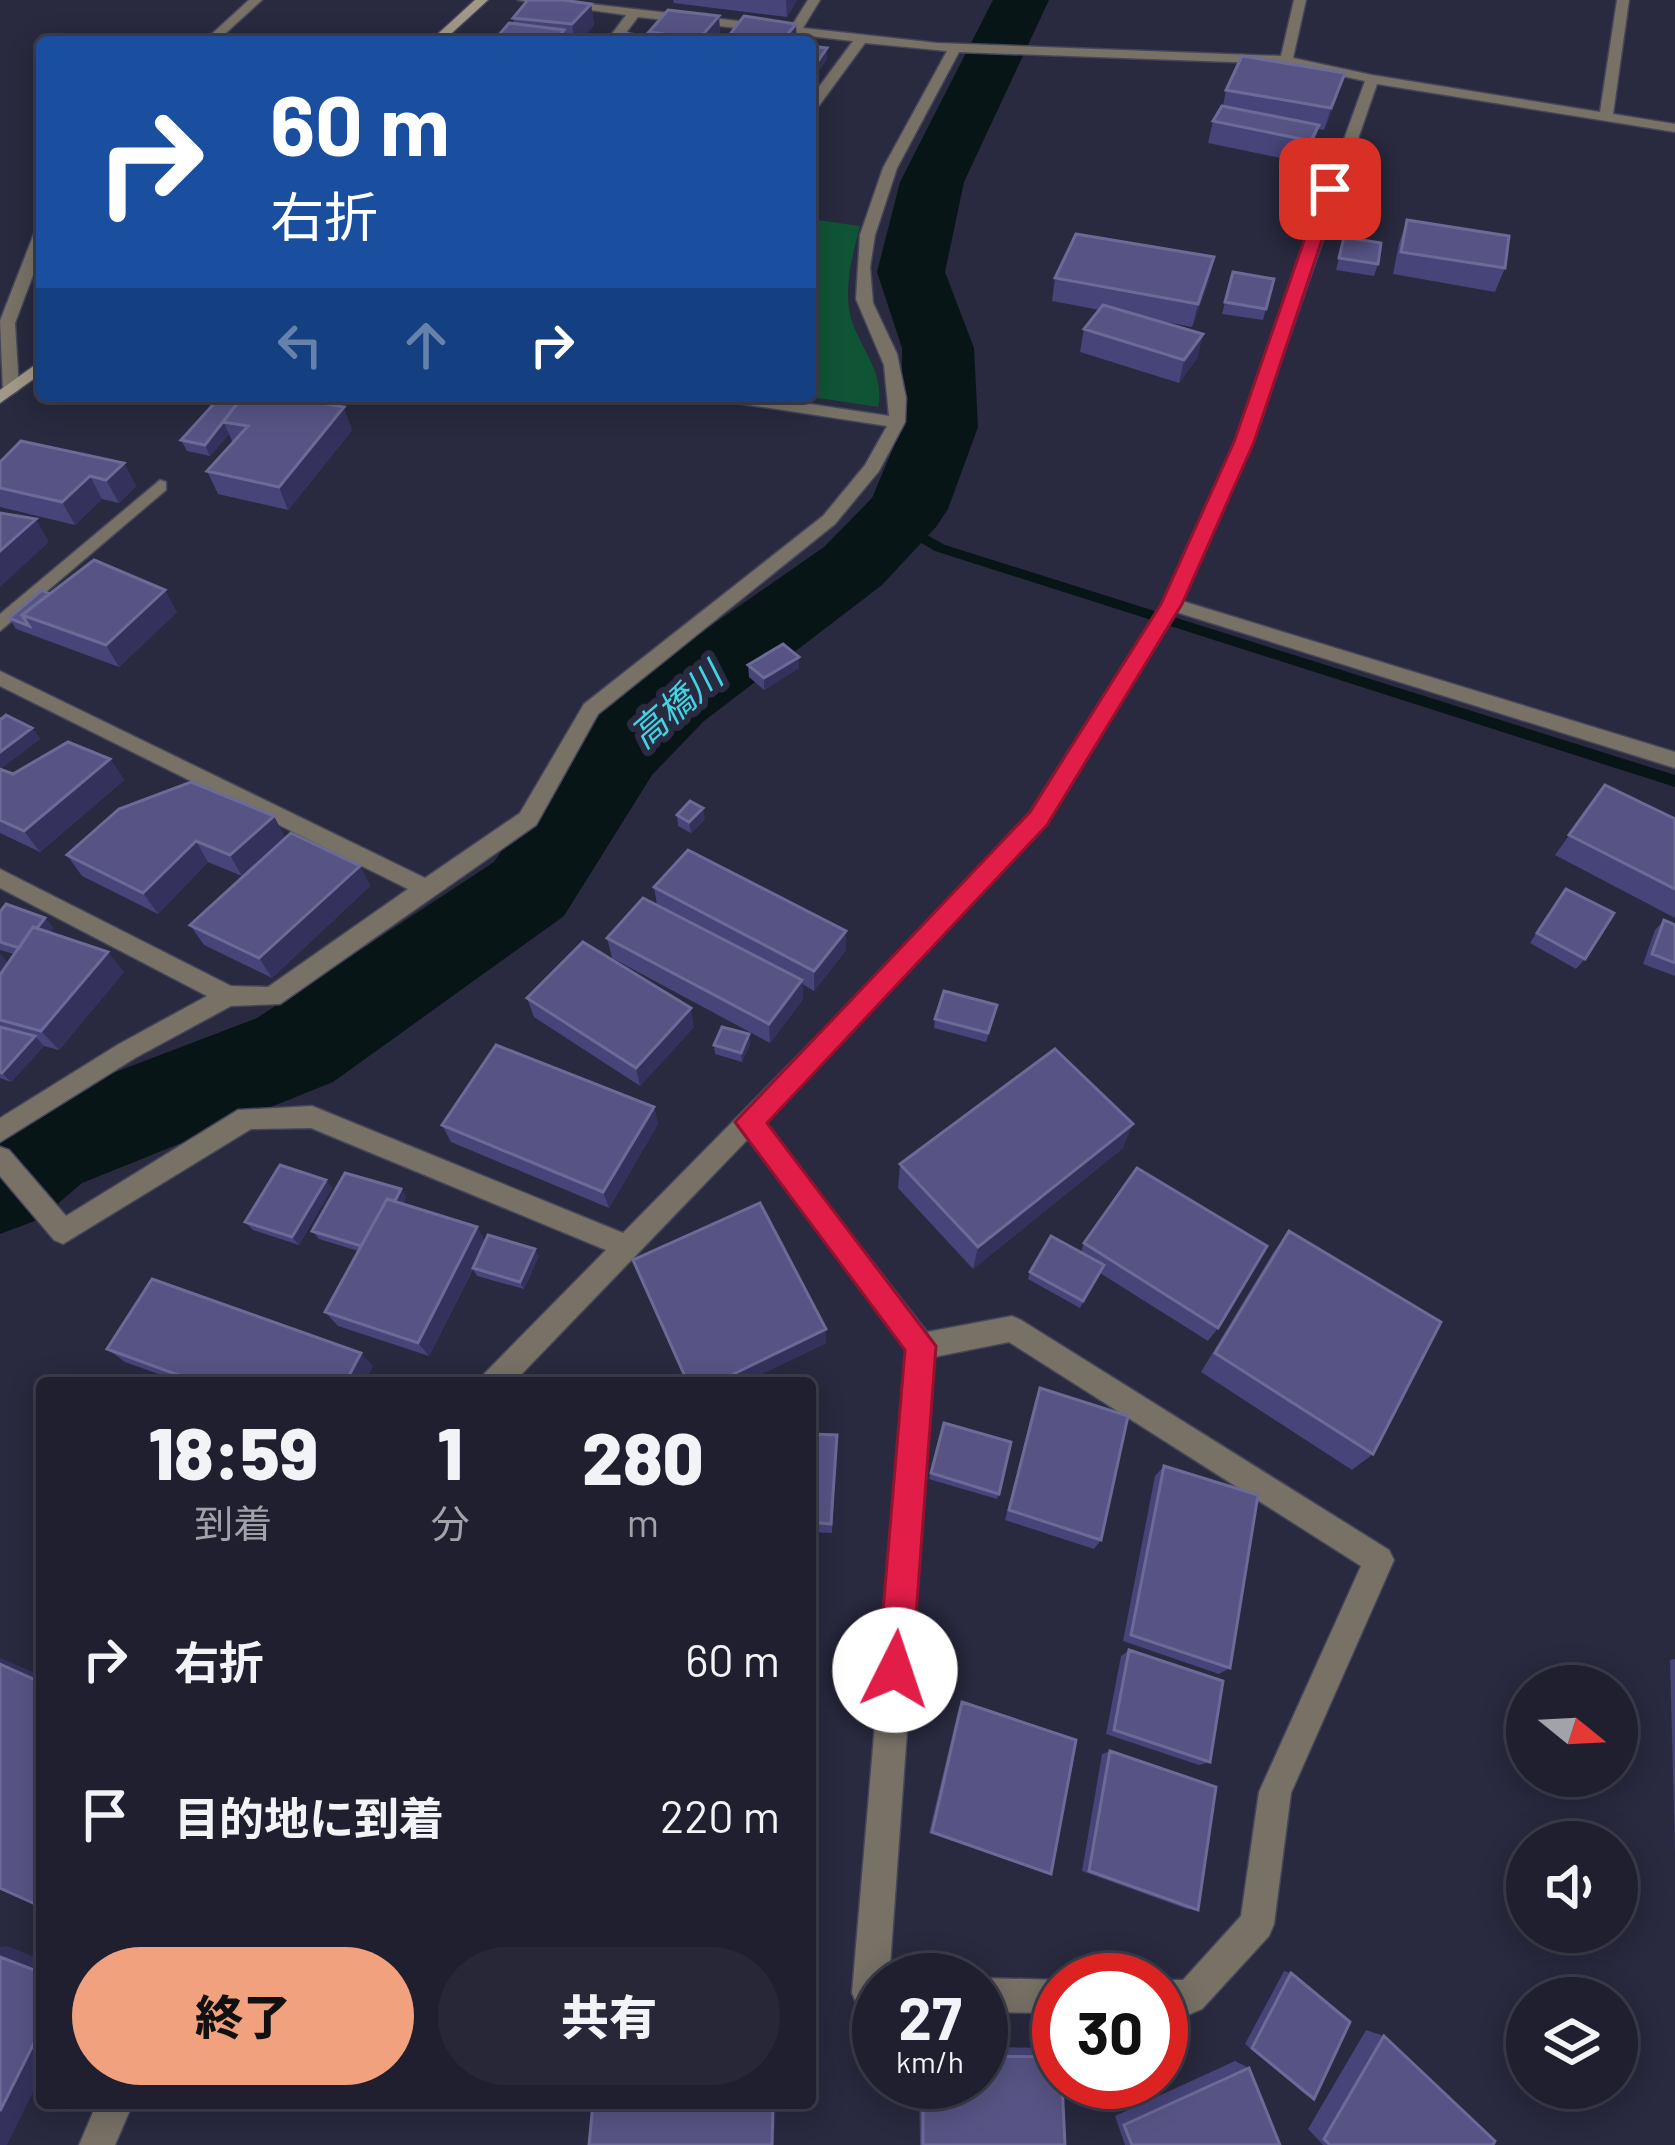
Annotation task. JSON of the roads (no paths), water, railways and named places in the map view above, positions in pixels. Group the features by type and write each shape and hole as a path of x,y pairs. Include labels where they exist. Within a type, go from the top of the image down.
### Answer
{"main road":[{"path":"442,36 482,0"},
{"path":"5,394 36,370"}],"street":[{"path":"216,36 256,0"},
{"path":"524,0 955,48 1286,60 1372,80 1675,128"},
{"path":"794,32 814,0"},
{"path":"1286,60 1300,0"},
{"path":"1606,117 1623,0"},
{"path":"617,36 634,14"},
{"path":"816,101 860,40"},
{"path":"0,878 228,996 272,997 528,819 591,709 830,520 873,467 897,422 900,392 888,350 863,301 866,250 909,123 955,48"},
{"path":"500,1377 1038,818 1172,604 1244,442 1372,80"},
{"path":"5,394 8,323 36,246"},
{"path":"764,402 897,422"},
{"path":"0,623 160,486"},
{"path":"1172,604 1675,760"},
{"path":"0,678 426,888"},
{"path":"0,1131 128,1051 228,996"},
{"path":"0,1158 63,1232 247,1118 312,1117 627,1247"},
{"path":"749,1122 921,1346 872,1953"},
{"path":"921,1346 1012,1329 1379,1560 1275,1792 1257,1924 1188,1997"},
{"path":"97,2145 112,2109"}],"waterway":[{"name":"高橋川","path":"0,1183 43,1148 295,1050 529,889 619,751 672,698 853,566 908,509 940,427 938,348 911,272 932,182 1021,0"},
{"path":"896,522 940,548 1675,781"}]}
